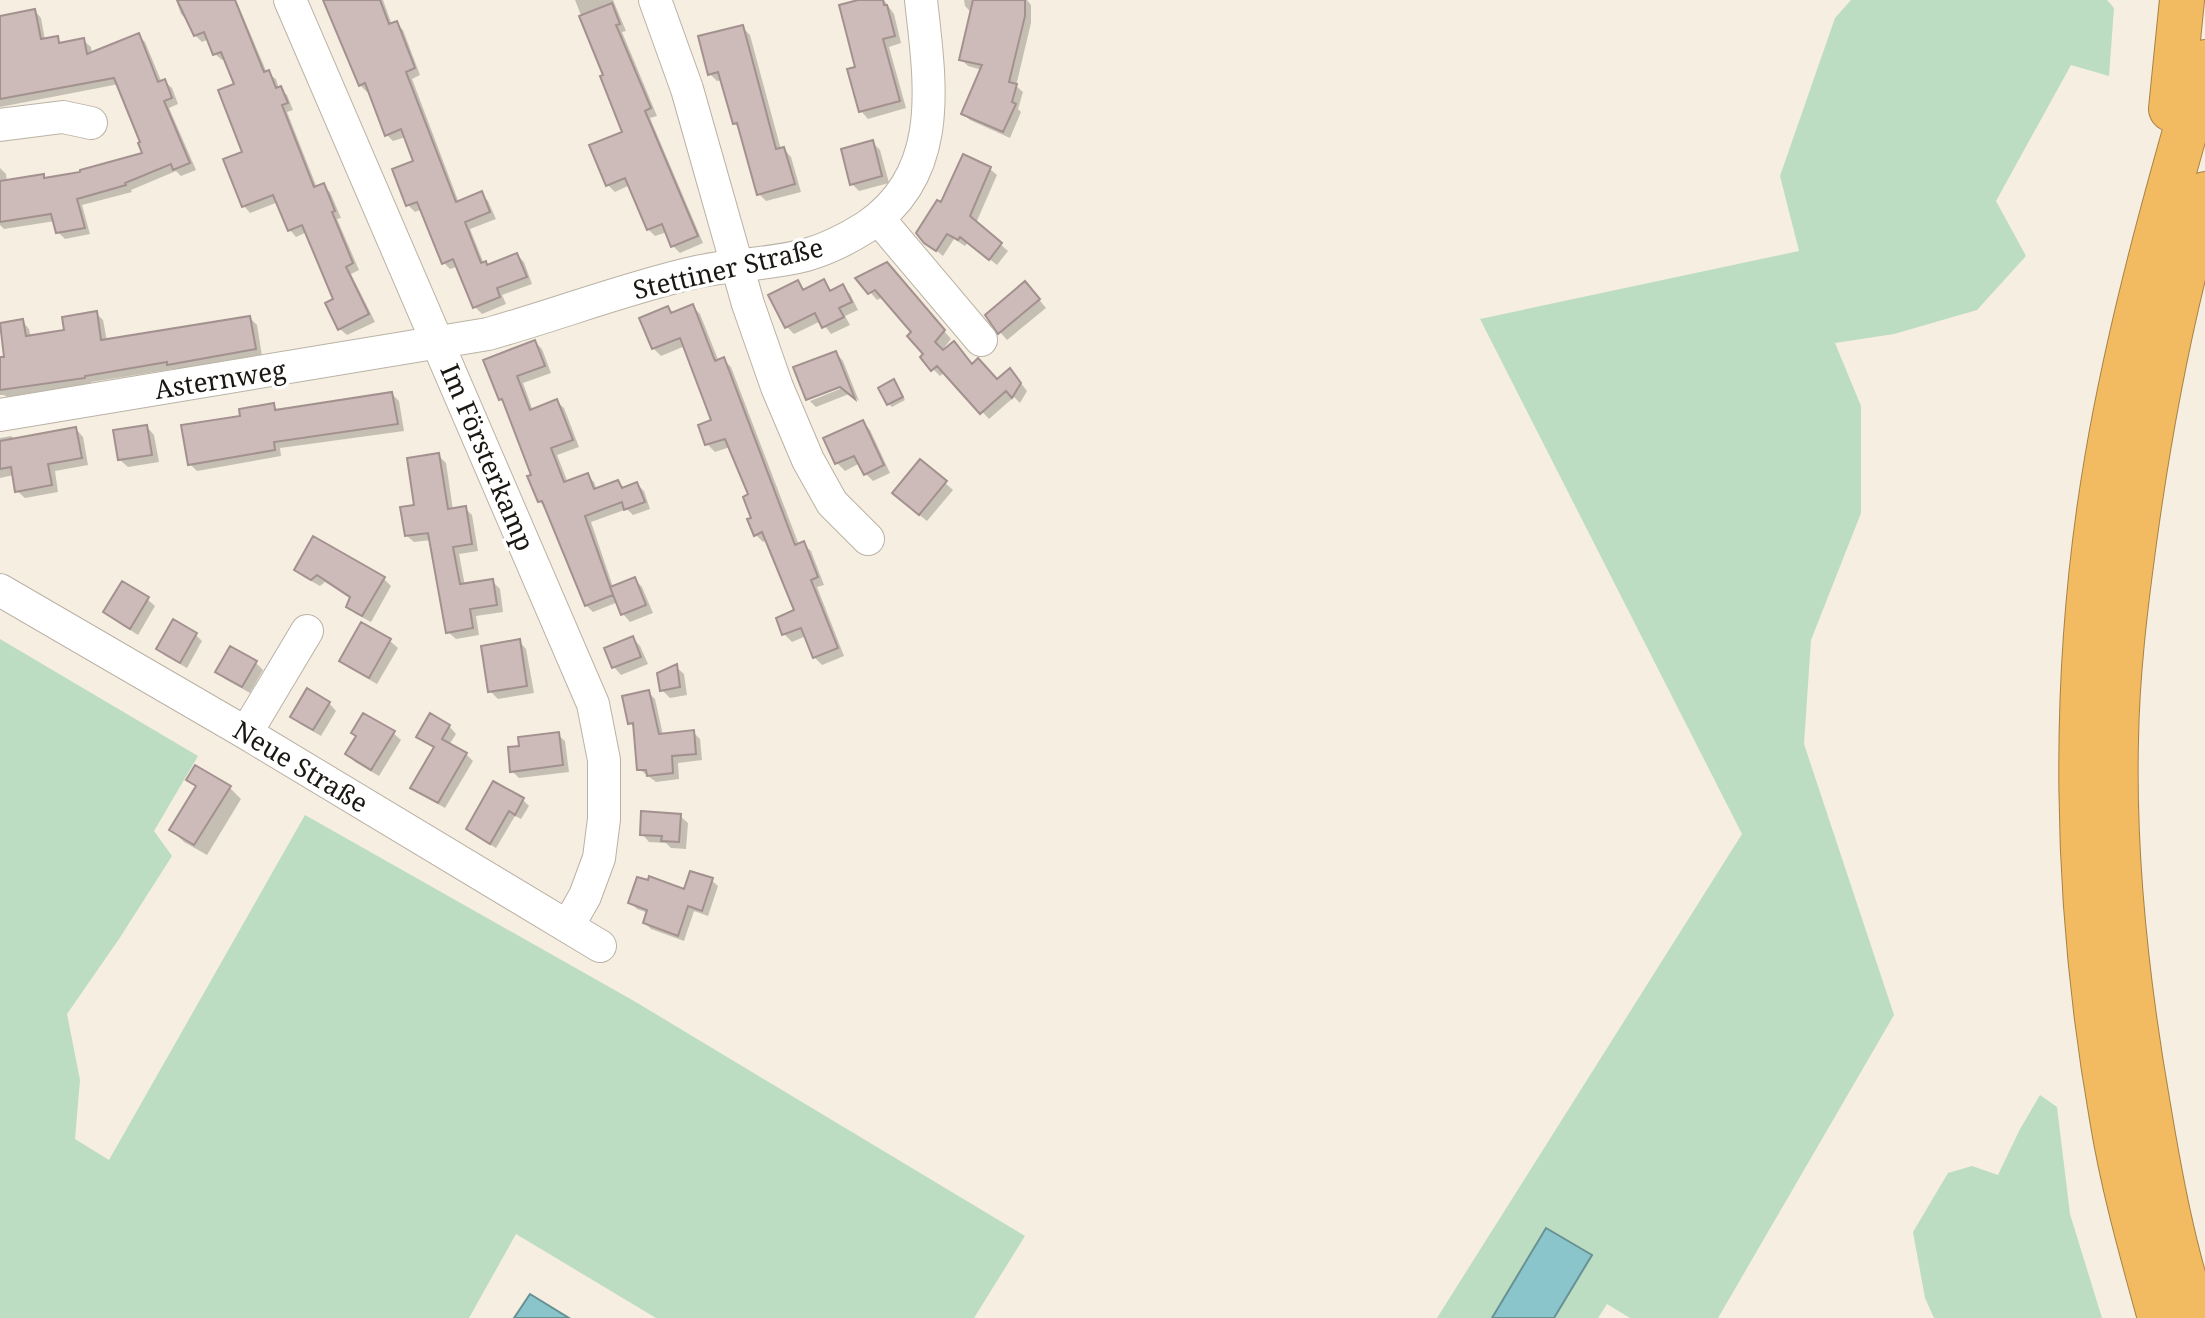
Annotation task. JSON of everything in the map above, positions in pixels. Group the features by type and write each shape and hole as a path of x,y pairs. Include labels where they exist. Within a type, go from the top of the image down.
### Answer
{"highway":[{"path":"2160,220 2182,0"},
{"path":"2160,1318 2129,1201 2100,1046 2086,916 2082,828 2083,708 2087,611 2107,461 2160,220 2205,62"},
{"path":"2196,1318 2164,1198 2135,1035 2120,891 2116,739 2124,614 2144,465 2170,328 2205,194"}],"street":[{"name":"Im Försterkamp","path":"290,0 593,704 604,760 604,819 599,858 585,896 568,926"},
{"path":"655,0 687,89 748,304 777,387 808,460 832,503 868,539"},
{"name":"Stettiner Straße","path":"439,344 556,315 605,297 694,272 806,255 853,235 878,218 914,176 924,147 929,103 921,0"},
{"path":"0,125 63,117 91,123"},
{"path":"878,218 981,340"},
{"name":"Asternweg","path":"0,415 439,344"},
{"name":"Neue Straße","path":"0,590 246,733 600,946"},
{"path":"246,733 307,631"}],"green space":[{"path":"1851,0 2107,0 2114,8 2109,76 2071,65 1996,201 2026,256 1977,310 1894,334 1835,343 1861,406 1861,513 1811,640 1804,744 1894,1015 1718,1318 1630,1318 1607,1304 1598,1318 1554,1318 1592,1256 1546,1228 1492,1318 1437,1318 1742,834 1480,319 1799,251 1780,176 1835,18"},
{"path":"0,639 198,756 154,831 172,856 67,1014 80,1080 75,1139 109,1160 305,815 634,1001 1025,1236 974,1318 656,1318 516,1234 469,1318 0,1318"},
{"path":"2040,1095 2057,1107 2070,1214 2102,1318 1934,1318 1925,1298 1913,1232 1948,1173 1972,1166 1998,1175"}],"water":[{"path":"1546,1228 1592,1255 1554,1318 1492,1318"},
{"path":"530,1294 569,1318 514,1318"}],"building":[{"path":"177,0 235,0 264,72 269,70 276,88 281,86 288,103 282,105 314,187 324,183 353,263 346,267 369,314 338,330 325,303 333,299 302,225 288,231 273,195 242,207 223,159 242,152 218,90 234,84 221,52 213,55 204,32 194,36"},
{"path":"323,0 380,0 389,24 397,21 415,68 406,72 456,202 482,191 490,212 465,222 481,263 486,261 487,265 517,253 527,277 497,288 500,297 473,308 453,259 442,264 417,202 406,206 392,169 413,161 401,129 385,136 365,83 359,86"},
{"path":"858,0 883,0 887,5 895,36 883,39 900,101 859,112 847,69 855,67 839,5"},
{"path":"973,0 1025,0 1025,16 1009,82 1017,84 1012,102 1016,104 1003,132 961,114 982,65 959,60"},
{"path":"612,3 620,24 616,25 651,108 645,111 698,236 671,247 662,224 647,230 625,178 606,186 589,145 622,132 579,16"},
{"path":"35,9 41,39 58,36 59,43 84,38 87,54 139,33 158,82 165,79 172,98 164,101 190,163 173,170 171,164 126,185 77,199 85,228 56,233 51,214 0,222 0,181 80,172 142,153 114,78 0,99 0,16"},
{"path":"743,25 776,149 784,147 795,184 757,195 737,123 733,124 718,72 708,75 698,36"},
{"path":"873,140 882,176 850,185 841,149"},
{"path":"963,154 991,167 970,216 1002,243 989,260 960,237 958,240 947,234 936,251 916,233 937,200 941,202"},
{"path":"887,262 945,330 935,342 943,350 954,341 972,364 978,358 997,379 1010,368 1021,383 1012,398 1006,391 980,414 937,366 931,371 920,357 923,354 907,336 911,332 875,290 868,294 855,278"},
{"path":"824,279 830,291 843,284 852,302 839,308 844,317 822,328 815,313 785,328 768,295 798,280 803,290"},
{"path":"1025,281 1040,299 998,334 985,315"},
{"path":"693,304 715,361 724,357 795,545 804,541 818,577 811,580 838,648 813,658 801,628 782,635 776,618 794,610 762,532 754,536 747,519 751,518 743,497 748,494 725,439 705,445 698,425 711,420 680,338 652,349 639,318 668,306 671,313"},
{"path":"97,311 101,340 250,316 256,349 0,390 0,357 4,357 0,323 23,319 26,336 64,330 62,317"},
{"path":"535,340 545,366 517,376 530,410 557,399 573,440 551,448 564,482 588,473 594,489 618,480 622,488 637,482 645,502 624,510 622,502 585,516 613,595 585,606 542,501 538,502 527,476 531,475 502,399 499,400 483,360"},
{"path":"836,351 855,399 840,387 806,400 793,367"},
{"path":"894,379 903,397 887,405 878,388"},
{"path":"392,392 398,424 274,442 275,450 188,465 181,425 240,416 239,409 274,403 275,410"},
{"path":"863,420 884,465 864,475 854,456 835,464 823,438"},
{"path":"147,425 152,455 118,460 113,430"},
{"path":"76,427 82,458 48,464 52,485 15,492 11,467 0,469 0,441"},
{"path":"439,453 448,509 466,506 472,544 453,547 460,584 493,579 497,605 470,609 473,628 446,633 428,533 405,536 400,507 414,505 407,458"},
{"path":"920,459 947,481 919,515 892,493"},
{"path":"313,536 385,577 362,616 346,607 350,597 317,575 311,580 294,570"},
{"path":"635,577 646,605 621,615 610,587"},
{"path":"122,581 149,597 130,629 103,612"},
{"path":"173,619 197,633 180,663 156,649"},
{"path":"361,622 391,639 369,678 339,661"},
{"path":"633,636 641,657 612,668 604,648"},
{"path":"520,639 527,686 488,692 481,646"},
{"path":"230,646 257,661 242,687 215,672"},
{"path":"677,664 680,687 660,691 657,673"},
{"path":"307,688 330,702 313,730 290,717"},
{"path":"649,690 659,734 694,730 696,754 672,756 673,773 647,776 646,770 637,770 633,723 628,724 622,696"},
{"path":"363,713 395,731 371,770 345,754 356,736 351,733"},
{"path":"430,713 450,725 442,739 467,753 438,803 410,788 434,747 416,737"},
{"path":"559,732 563,765 510,772 508,747 519,746 518,737"},
{"path":"195,765 231,786 194,845 169,830 196,786 186,780"},
{"path":"493,781 524,798 515,815 509,811 490,844 466,829"},
{"path":"641,811 681,814 679,842 661,841 662,836 640,835"},
{"path":"690,871 713,878 702,911 688,906 678,936 643,923 647,910 628,903 637,877 648,880 649,876 684,889"}]}
